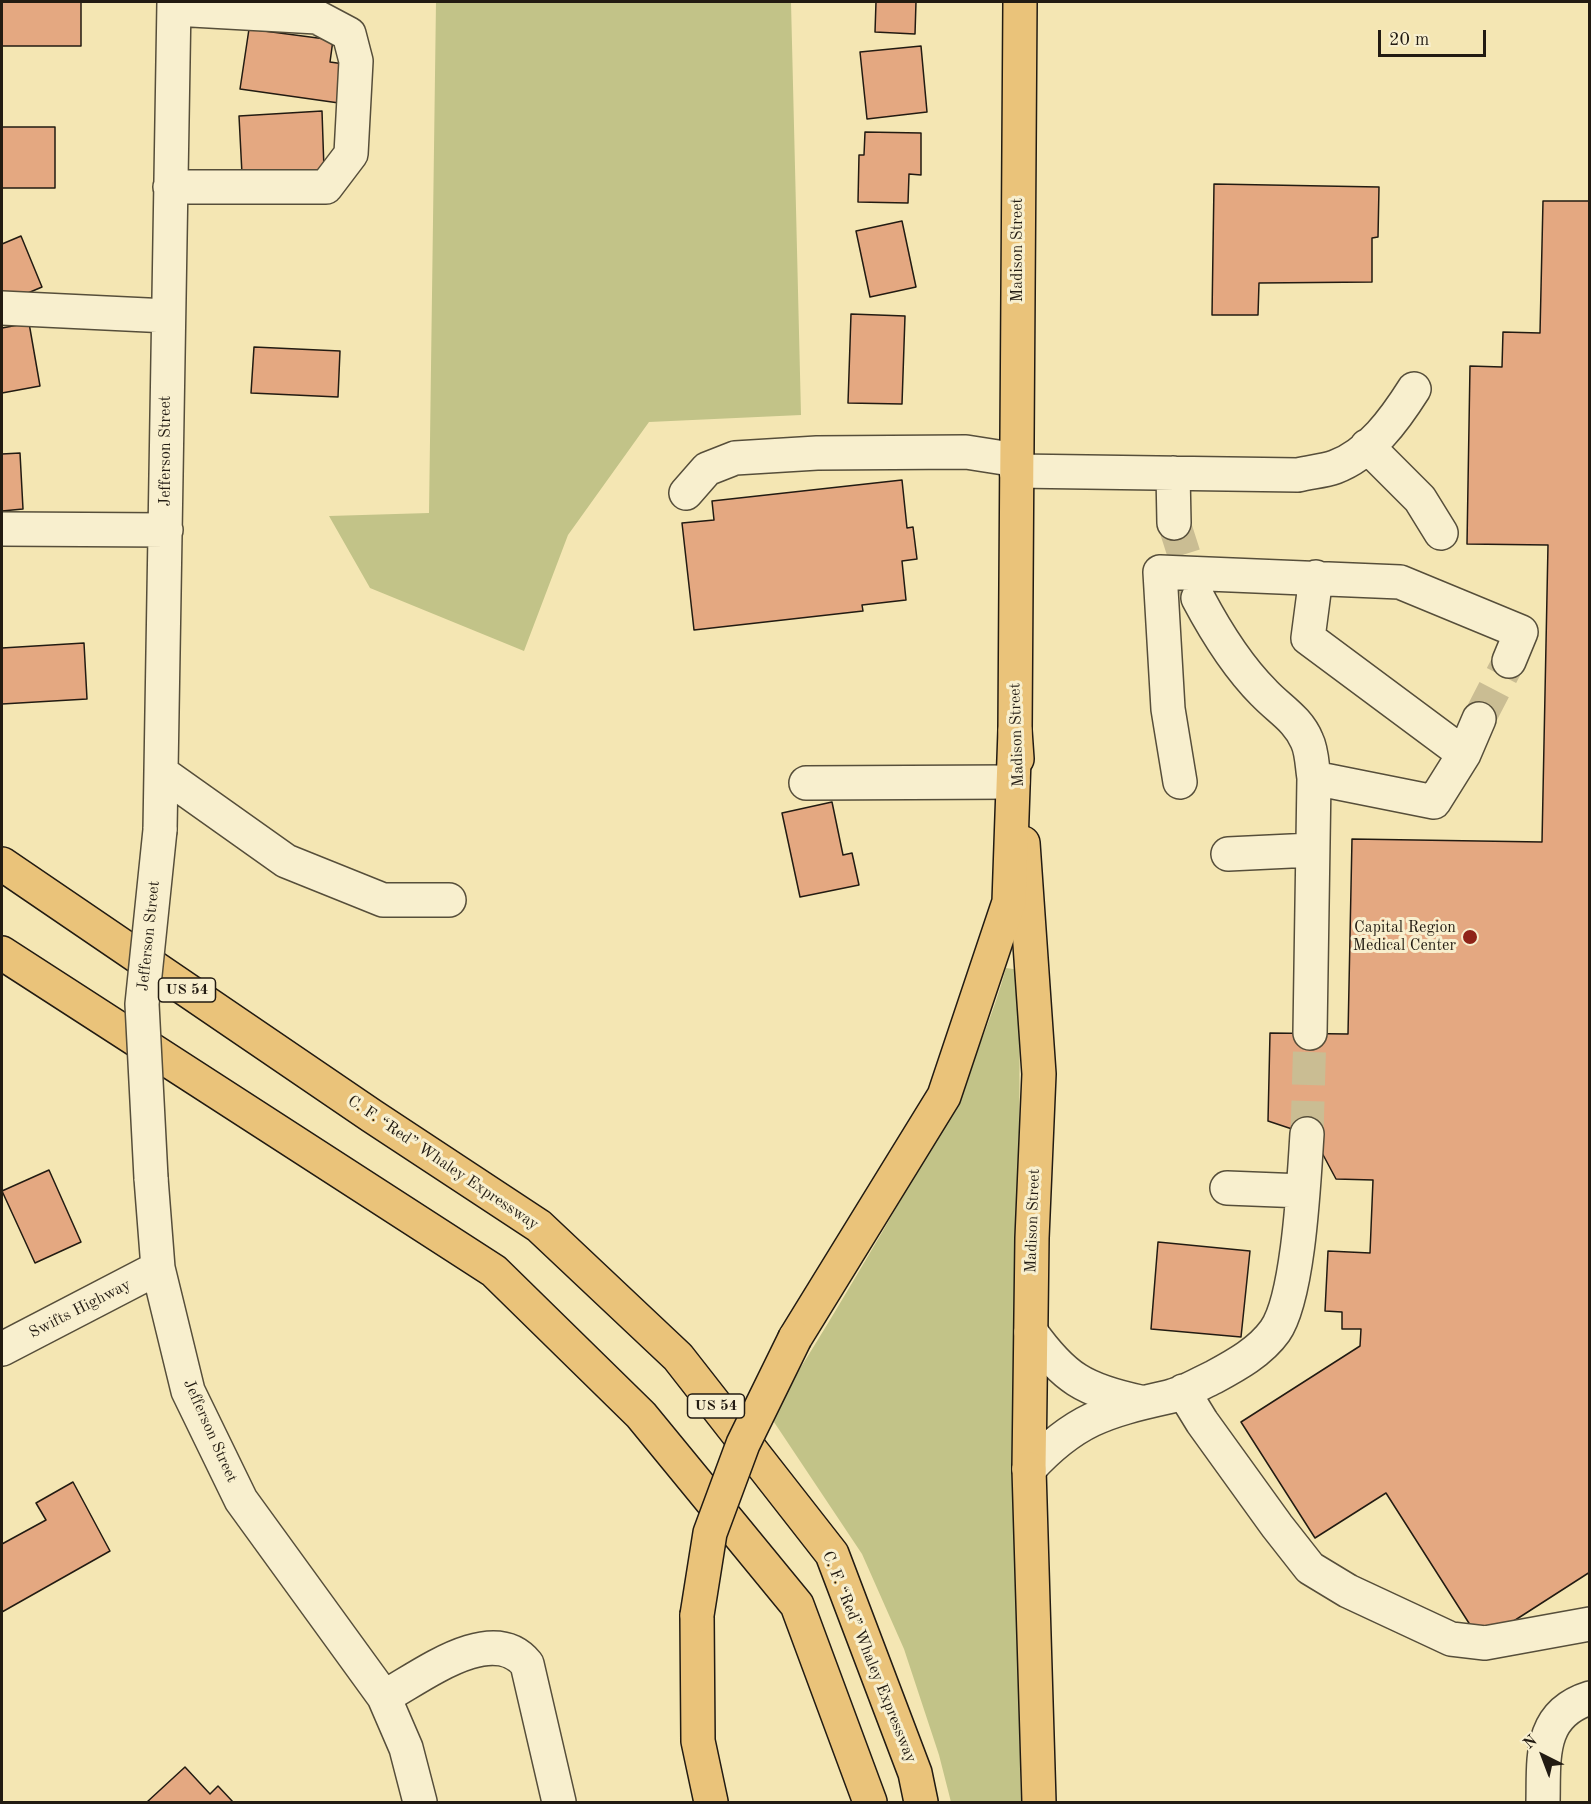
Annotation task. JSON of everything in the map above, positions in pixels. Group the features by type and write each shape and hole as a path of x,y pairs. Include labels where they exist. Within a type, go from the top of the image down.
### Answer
{"main road":[{"name":"Madison Street","path":"1020,2 1015,730 1039,1074 1032,1238 1029,1468 1039,1803"},
{"path":"711,1803 698,1741 697,1615 710,1533 743,1444 795,1338 944,1096 1009,902 1015,730"},
{"name":"C. F. “Red” Whaley Expressway","path":"2,864 372,1116 539,1226 678,1357 832,1554 915,1773 921,1803"},
{"path":"2,953 494,1270 641,1415 797,1605 870,1803"}],"street":[{"path":"170,187 326,187 351,154 356,61 349,34 317,17 174,5"},
{"name":"Jefferson Street","path":"174,5 162,773 160,830 142,1004 158,1268 188,1391 241,1500 384,1697 406,1748 420,1803"},
{"path":"2,308 168,316"},
{"path":"686,493 707,469 735,458 817,453 966,452 1017,466 1173,473 1298,475 1336,466 1367,446 1395,419 1414,389"},
{"path":"1367,446 1419,499 1441,533"},
{"path":"1173,473 1174,523"},
{"path":"2,529 166,530"},
{"path":"1180,782 1168,709 1160,572 1400,582 1521,632 1509,661"},
{"path":"1316,577 1308,638 1464,754"},
{"path":"1198,598 1218,634 1242,667 1264,694 1294,719 1308,742 1314,778 1310,1033"},
{"path":"1314,778 1434,802 1464,754 1479,719"},
{"path":"162,773 286,861 383,900 449,900"},
{"path":"806,783 1013,782"},
{"path":"1228,854 1312,850"},
{"path":"1029,1468 1050,1446 1074,1428 1106,1412 1140,1401 1170,1397 1183,1391 1238,1364 1260,1348 1276,1330 1286,1306 1303,1191 1307,1134"},
{"path":"1227,1188 1303,1191"},
{"name":"Swifts Highway","path":"2,1349 158,1268"},
{"path":"1031,1332 1064,1372 1086,1386 1110,1395 1140,1401"},
{"path":"1183,1391 1202,1422 1311,1568 1348,1591 1451,1639 1485,1643 1590,1624"},
{"path":"384,1697 472,1649 493,1647 521,1656 527,1664 559,1803"},
{"path":"1543,1803 1544,1751 1550,1728 1567,1709 1590,1698"}],"green space":[{"path":"436,2 791,2 801,415 649,422 568,535 524,651 370,588 329,516 429,513"},
{"path":"1006,968 1020,970 1017,1606 1021,1802 951,1802 939,1755 904,1649 862,1554 770,1416 902,1198 954,1102 983,1037"}],"building":[{"path":"2,2 81,2 81,46 2,46"},
{"path":"876,2 916,2 915,34 875,32"},
{"path":"249,29 333,40 330,62 351,65 346,104 240,89"},
{"path":"921,46 927,112 867,119 860,52"},
{"path":"322,111 324,170 242,174 239,116"},
{"path":"2,127 55,127 55,188 2,188"},
{"path":"865,132 921,133 921,175 909,174 908,203 858,202 859,155 864,155"},
{"path":"1214,184 1379,187 1378,237 1372,238 1372,282 1259,283 1258,315 1212,315"},
{"name":"Capital Region Medical Center","path":"1543,201 1590,201 1590,1572 1481,1642 1386,1493 1315,1538 1241,1422 1360,1346 1361,1329 1342,1329 1342,1312 1325,1311 1328,1251 1370,1253 1373,1180 1336,1179 1313,1136 1268,1121 1270,1033 1348,1034 1352,839 1542,842 1548,545 1467,544 1470,366 1502,367 1503,332 1540,333"},
{"path":"902,221 916,287 870,297 856,231"},
{"path":"21,236 42,287 2,304 2,244"},
{"path":"851,314 905,316 902,404 848,403"},
{"path":"29,323 40,386 2,393 2,328"},
{"path":"254,347 340,351 338,397 251,393"},
{"path":"20,453 23,509 2,511 2,454"},
{"path":"902,480 907,528 913,527 917,559 902,561 906,600 862,605 863,611 694,630 682,523 714,520 712,501"},
{"path":"84,643 87,699 2,704 2,648"},
{"path":"832,802 843,855 852,853 859,885 800,897 782,813"},
{"path":"49,1170 81,1242 35,1263 2,1191"},
{"path":"1158,1242 1250,1251 1241,1337 1151,1329"},
{"path":"73,1482 110,1551 2,1612 2,1544 46,1520 36,1503"},
{"path":"185,1767 210,1794 218,1786 233,1802 147,1802"}],"tunnel":[{"path":"1174,523 1198,598"},
{"path":"1479,719 1509,661"},
{"path":"1307,1134 1310,1033"}],"place":[{"name":"Capital Region Medical Center","path":"1470,937"}]}
